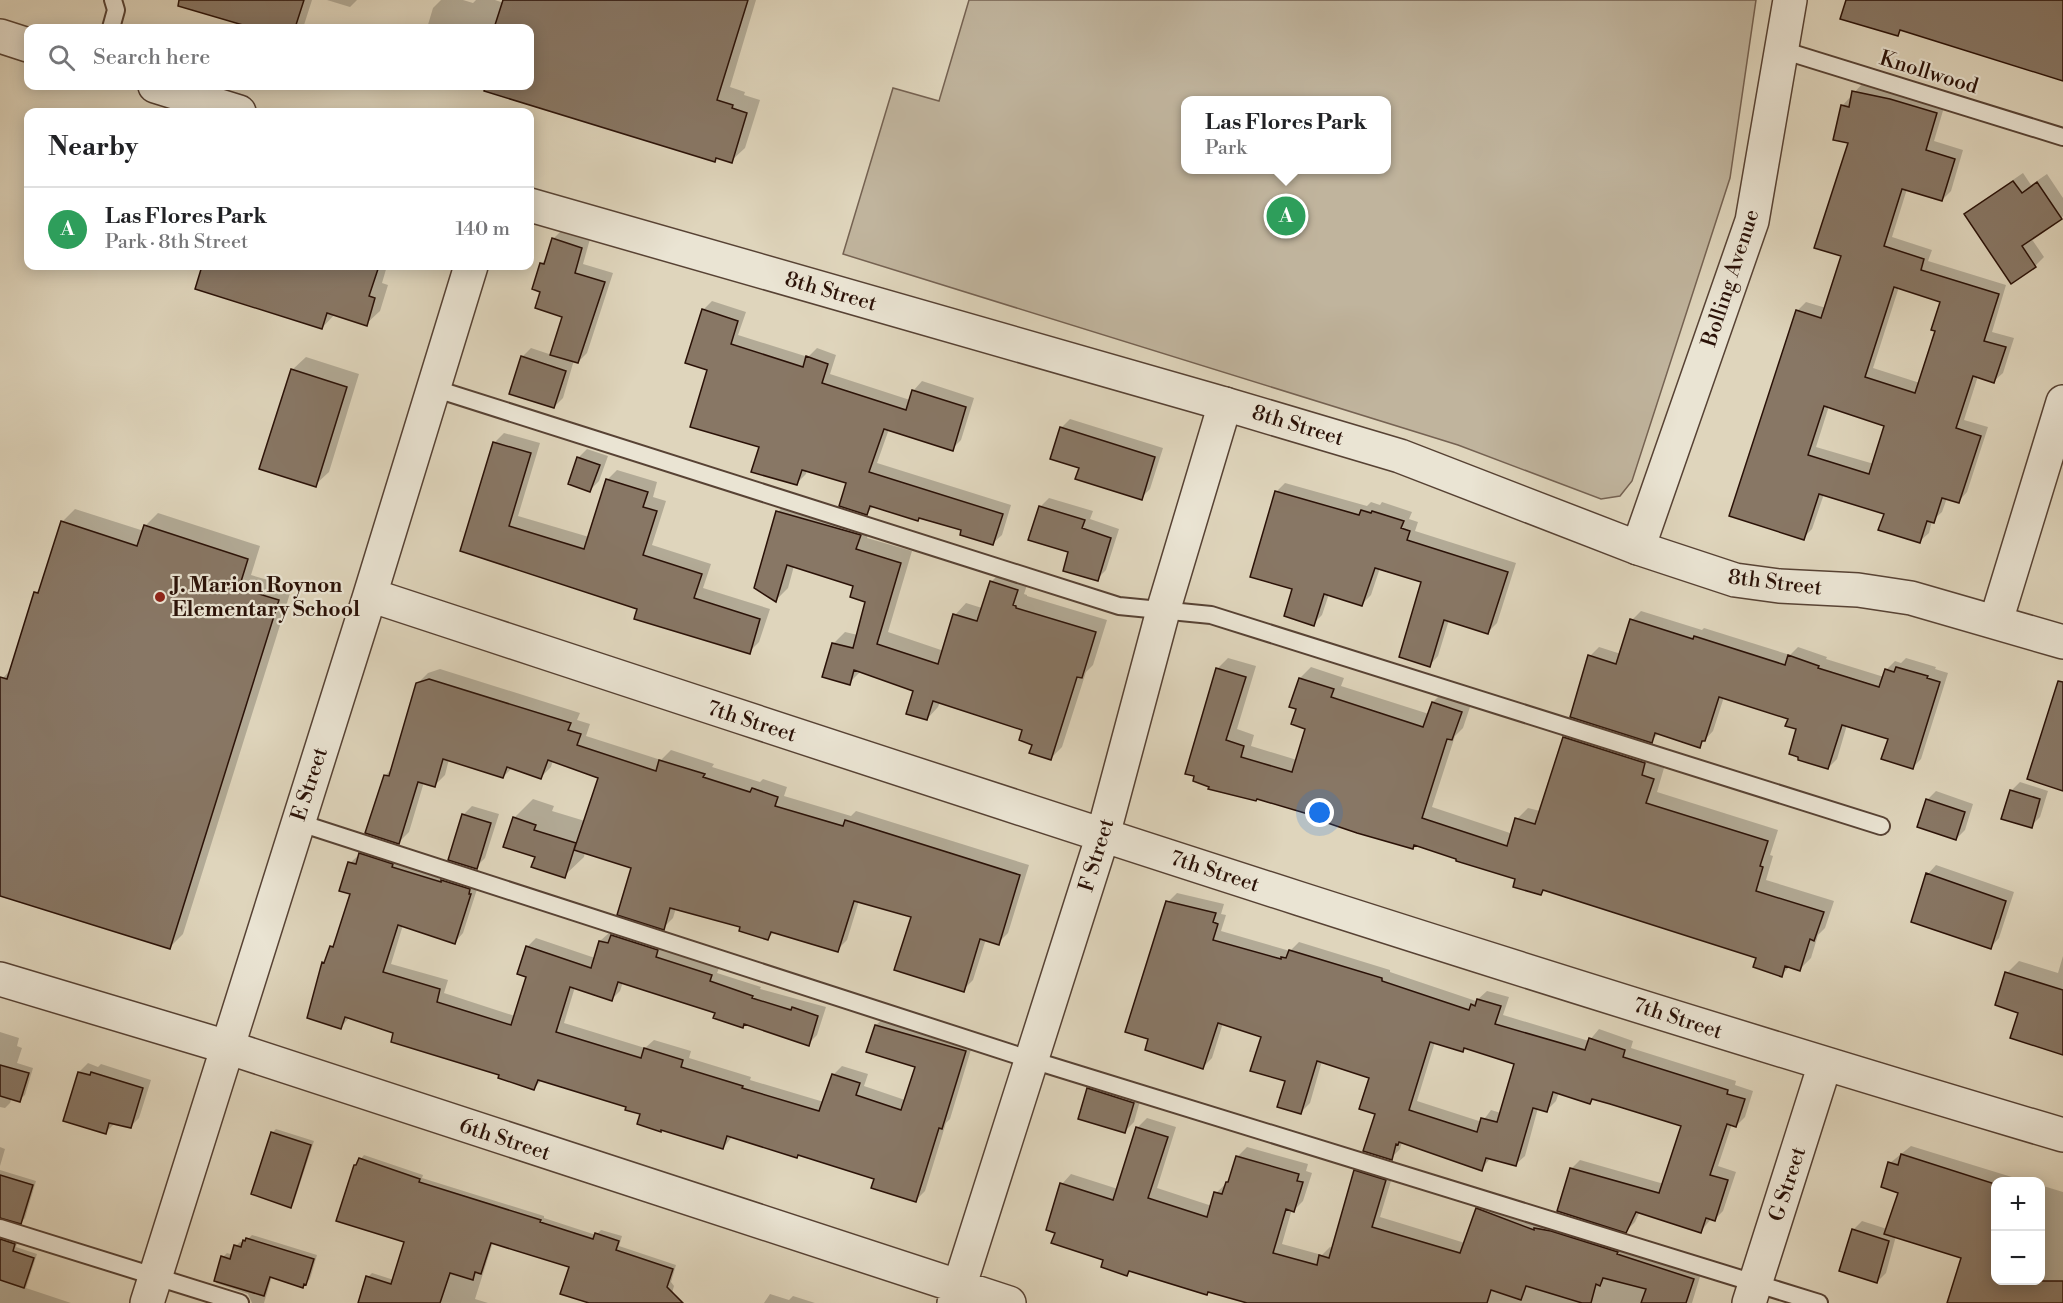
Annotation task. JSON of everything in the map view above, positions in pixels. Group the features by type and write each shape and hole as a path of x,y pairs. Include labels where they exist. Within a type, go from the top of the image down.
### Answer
{"street":[{"name":"Bolling Avenue","path":"1638,548 1752,221 1790,0"},
{"path":"0,36 24,44"},
{"path":"168,90 226,108"},
{"name":"8th Street","path":"534,206 1400,456 1638,548 1735,580 1779,586 1858,590 1911,598 2063,642"},
{"name":"E Street","path":"151,1290 370,596 470,270"},
{"path":"1996,621 2063,402"},
{"name":"F Street","path":"956,1295 1103,836 1163,611 1225,404"},
{"name":"7th Street","path":"370,596 1103,836 1825,1064 2063,1135"},
{"name":"6th Street","path":"0,979 227,1047 956,1295 1009,1303"},
{"name":"G Street","path":"1752,1293 1825,1064"}],"lane":[{"path":"112,24 116,10 113,0"},
{"name":"Knollwood","path":"1782,50 2063,137"},
{"path":"433,388 1119,606 1211,615 1881,826"},
{"path":"297,822 1752,1293 1820,1303"},
{"path":"0,1227 151,1290 240,1303"}],"shaded area":[{"path":"969,0 1756,0 1730,178 1632,481 1620,496 1601,499 1458,445 843,254 893,88 939,101"}],"building":[{"path":"179,0 304,0 296,24 239,24 178,6"},
{"path":"503,0 748,0 717,100 747,113 732,163 716,158 715,162 484,91 534,90 534,24 495,24"},
{"path":"1846,0 2063,0 2063,81 1900,30 1898,36 1840,19"},
{"path":"1852,91 1937,113 1926,150 1955,159 1942,201 1902,189 1884,246 1924,259 1921,270 1999,294 1984,341 2006,347 1994,383 1973,376 1956,428 1981,436 1959,503 1942,498 1934,523 1927,521 1920,543 1878,530 1884,514 1819,494 1804,540 1729,516 1796,310 1821,318 1841,256 1814,248 1848,143 1833,140 1841,105 1849,107","holes":["1894,287 1940,302 1931,330 1935,331 1915,393 1865,377","1824,406 1884,426 1869,474 1808,455"]},
{"path":"2013,181 2022,193 2037,182 2062,219 2022,246 2036,267 2011,284 1964,214"},
{"path":"552,238 582,248 575,273 605,282 578,363 550,355 562,317 535,308 540,292 532,289 540,263 544,264"},
{"path":"201,270 378,270 369,296 375,298 367,326 327,313 322,329 195,289"},
{"path":"702,309 738,321 731,344 803,367 806,356 828,364 822,383 906,410 912,390 966,407 953,451 884,429 869,472 1003,514 993,545 960,535 961,530 919,518 918,521 870,506 867,515 839,506 846,483 802,470 797,485 751,472 759,447 690,427 707,370 685,363"},
{"path":"521,356 566,371 554,408 509,394"},
{"path":"291,369 347,387 316,487 259,469"},
{"path":"1060,427 1155,457 1142,500 1075,479 1079,468 1050,459"},
{"path":"493,442 531,453 509,526 584,549 606,479 648,492 643,507 657,511 643,555 702,574 694,598 760,619 750,654 634,619 637,609 460,551"},
{"path":"577,457 600,465 590,492 568,484"},
{"path":"1275,491 1359,515 1361,510 1371,513 1372,511 1404,521 1401,528 1410,531 1407,540 1508,572 1488,634 1444,620 1430,667 1399,657 1421,582 1375,568 1362,606 1324,594 1314,626 1284,616 1292,589 1250,577"},
{"path":"1039,506 1085,520 1082,528 1111,538 1098,581 1063,571 1068,552 1028,540"},
{"path":"776,511 861,535 856,549 901,563 877,644 938,664 953,614 977,621 990,581 1018,590 1013,605 1016,608 1096,632 1082,678 1077,677 1051,760 1029,753 1032,745 1019,740 1022,730 933,701 927,720 906,714 913,691 854,670 850,685 822,677 832,643 853,648 865,602 850,597 853,586 787,565 776,602 754,588"},
{"path":"61,521 137,546 144,525 248,559 239,588 279,600 170,949 0,896 0,677 7,679 34,592 38,593"},
{"path":"1630,619 1693,639 1694,636 1785,665 1788,655 1819,666 1818,668 1879,687 1885,669 1894,672 1896,667 1928,676 1927,678 1940,682 1913,769 1881,759 1888,739 1842,725 1828,769 1798,760 1798,757 1789,754 1796,729 1785,726 1788,719 1719,697 1705,741 1702,741 1700,748 1655,733 1652,743 1570,717 1588,655 1616,664"},
{"path":"1216,668 1246,677 1226,740 1244,746 1241,757 1292,772 1305,729 1291,724 1296,709 1289,707 1299,678 1334,689 1331,697 1423,727 1432,702 1462,712 1452,740 1447,739 1422,818 1507,846 1515,818 1535,824 1563,737 1645,763 1642,775 1654,779 1646,803 1768,841 1760,866 1763,867 1756,891 1824,912 1814,941 1810,939 1800,971 1785,966 1782,977 1753,967 1756,958 1543,890 1541,895 1513,887 1515,879 1414,845 1413,849 1357,833 1307,816 1308,814 1257,799 1256,801 1208,789 1209,787 1193,781 1194,776 1185,774"},
{"path":"429,679 571,723 568,730 581,734 577,745 656,771 659,760 705,774 703,777 750,792 752,788 778,797 775,806 843,826 845,820 1020,875 999,945 980,939 964,992 894,970 911,917 854,901 838,952 771,932 768,940 739,931 740,927 670,908 664,930 617,915 631,868 574,850 598,778 548,760 541,779 507,767 503,778 443,759 435,787 418,782 399,844 365,833 384,775 389,776 416,683"},
{"path":"2058,681 2063,682 2063,791 2027,779"},
{"path":"2010,790 2040,799 2032,828 2001,819"},
{"path":"1926,799 1965,812 1956,840 1917,827"},
{"path":"462,814 491,823 477,869 448,860"},
{"path":"513,817 536,825 534,830 576,843 565,878 531,867 535,857 503,847"},
{"path":"359,853 393,864 392,867 470,889 469,894 471,894 455,944 398,925 383,972 440,989 437,1002 511,1025 526,977 517,974 526,946 591,968 599,941 608,943 611,935 658,950 656,957 712,975 710,981 753,996 752,998 791,1010 792,1007 818,1016 809,1046 744,1024 743,1028 713,1018 715,1013 618,982 612,1001 570,987 556,1032 641,1058 644,1048 683,1060 681,1067 819,1111 832,1074 860,1083 856,1095 901,1110 915,1067 866,1052 875,1025 966,1051 916,1202 871,1188 874,1179 798,1155 797,1158 727,1136 723,1149 661,1130 661,1132 637,1124 640,1114 625,1110 626,1107 538,1080 534,1090 498,1078 499,1075 391,1042 393,1033 345,1017 341,1029 307,1018 322,962 324,963 330,946 333,947 350,894 339,891 348,862 356,864"},
{"path":"1926,873 2006,901 1991,949 1911,922"},
{"path":"1166,901 1216,913 1213,922 1218,924 1213,940 1281,959 1281,957 1286,958 1289,950 1382,978 1382,981 1469,1010 1471,1004 1475,1006 1477,999 1501,1006 1495,1024 1585,1050 1589,1038 1625,1050 1623,1057 1728,1090 1727,1094 1745,1099 1736,1127 1727,1124 1710,1175 1728,1180 1715,1221 1706,1218 1701,1233 1636,1212 1626,1233 1557,1211 1570,1168 1659,1193 1681,1126 1592,1099 1590,1104 1553,1092 1547,1112 1533,1108 1516,1166 1486,1158 1482,1171 1399,1142 1398,1145 1396,1144 1392,1160 1363,1151 1375,1114 1359,1109 1369,1078 1317,1061 1301,1114 1277,1107 1285,1081 1250,1071 1261,1037 1218,1023 1203,1069 1145,1050 1148,1039 1125,1032","holes":["1430,1042 1463,1052 1464,1048 1514,1064 1497,1122 1481,1118 1477,1132 1409,1110"]},
{"path":"2005,972 2063,990 2063,1055 2010,1038 2018,1013 1995,1005"},
{"path":"0,1065 29,1073 20,1102 0,1096"},
{"path":"78,1072 90,1075 91,1072 143,1088 131,1128 109,1123 106,1134 63,1121"},
{"path":"1087,1088 1134,1103 1125,1133 1078,1119"},
{"path":"1136,1127 1168,1137 1148,1198 1207,1217 1214,1192 1222,1194 1236,1156 1299,1174 1297,1181 1303,1182 1294,1212 1286,1209 1273,1253 1317,1265 1319,1255 1329,1258 1354,1170 1386,1180 1372,1227 1460,1253 1476,1208 1534,1230 1534,1228 1551,1231 1694,1279 1686,1303 1641,1303 1646,1289 1603,1278 1600,1286 1596,1284 1591,1303 1582,1303 1526,1286 1521,1300 1491,1290 1487,1303 1247,1303 1208,1292 1207,1295 1129,1271 1127,1276 1101,1267 1103,1260 1051,1243 1055,1233 1046,1230 1060,1183 1113,1200"},
{"path":"271,1132 311,1145 291,1208 251,1194"},
{"path":"1901,1154 1991,1183 1991,1285 2045,1285 2045,1281 2063,1281 2063,1303 1947,1303 1961,1258 1884,1234 1898,1193 1881,1187 1888,1162 1898,1165"},
{"path":"359,1158 420,1179 419,1182 541,1220 540,1222 593,1239 595,1233 619,1241 616,1250 673,1269 667,1287 683,1303 589,1303 560,1294 569,1267 491,1243 481,1274 475,1272 473,1280 450,1273 440,1303 358,1303 366,1276 391,1284 404,1242 336,1221 354,1165"},
{"path":"0,1175 33,1185 21,1224 0,1218"},
{"path":"1852,1229 1889,1241 1877,1283 1839,1271"},
{"path":"246,1238 314,1259 306,1285 304,1284 303,1288 270,1277 264,1296 214,1281 221,1256 230,1259 234,1245 241,1247"},
{"path":"0,1239 15,1244 13,1251 34,1258 24,1288 0,1280"}],"place":[{"name":"Las Flores Park","path":"1286,216"},
{"name":"J. Marion Roynon Elementary School","path":"160,597"}]}
